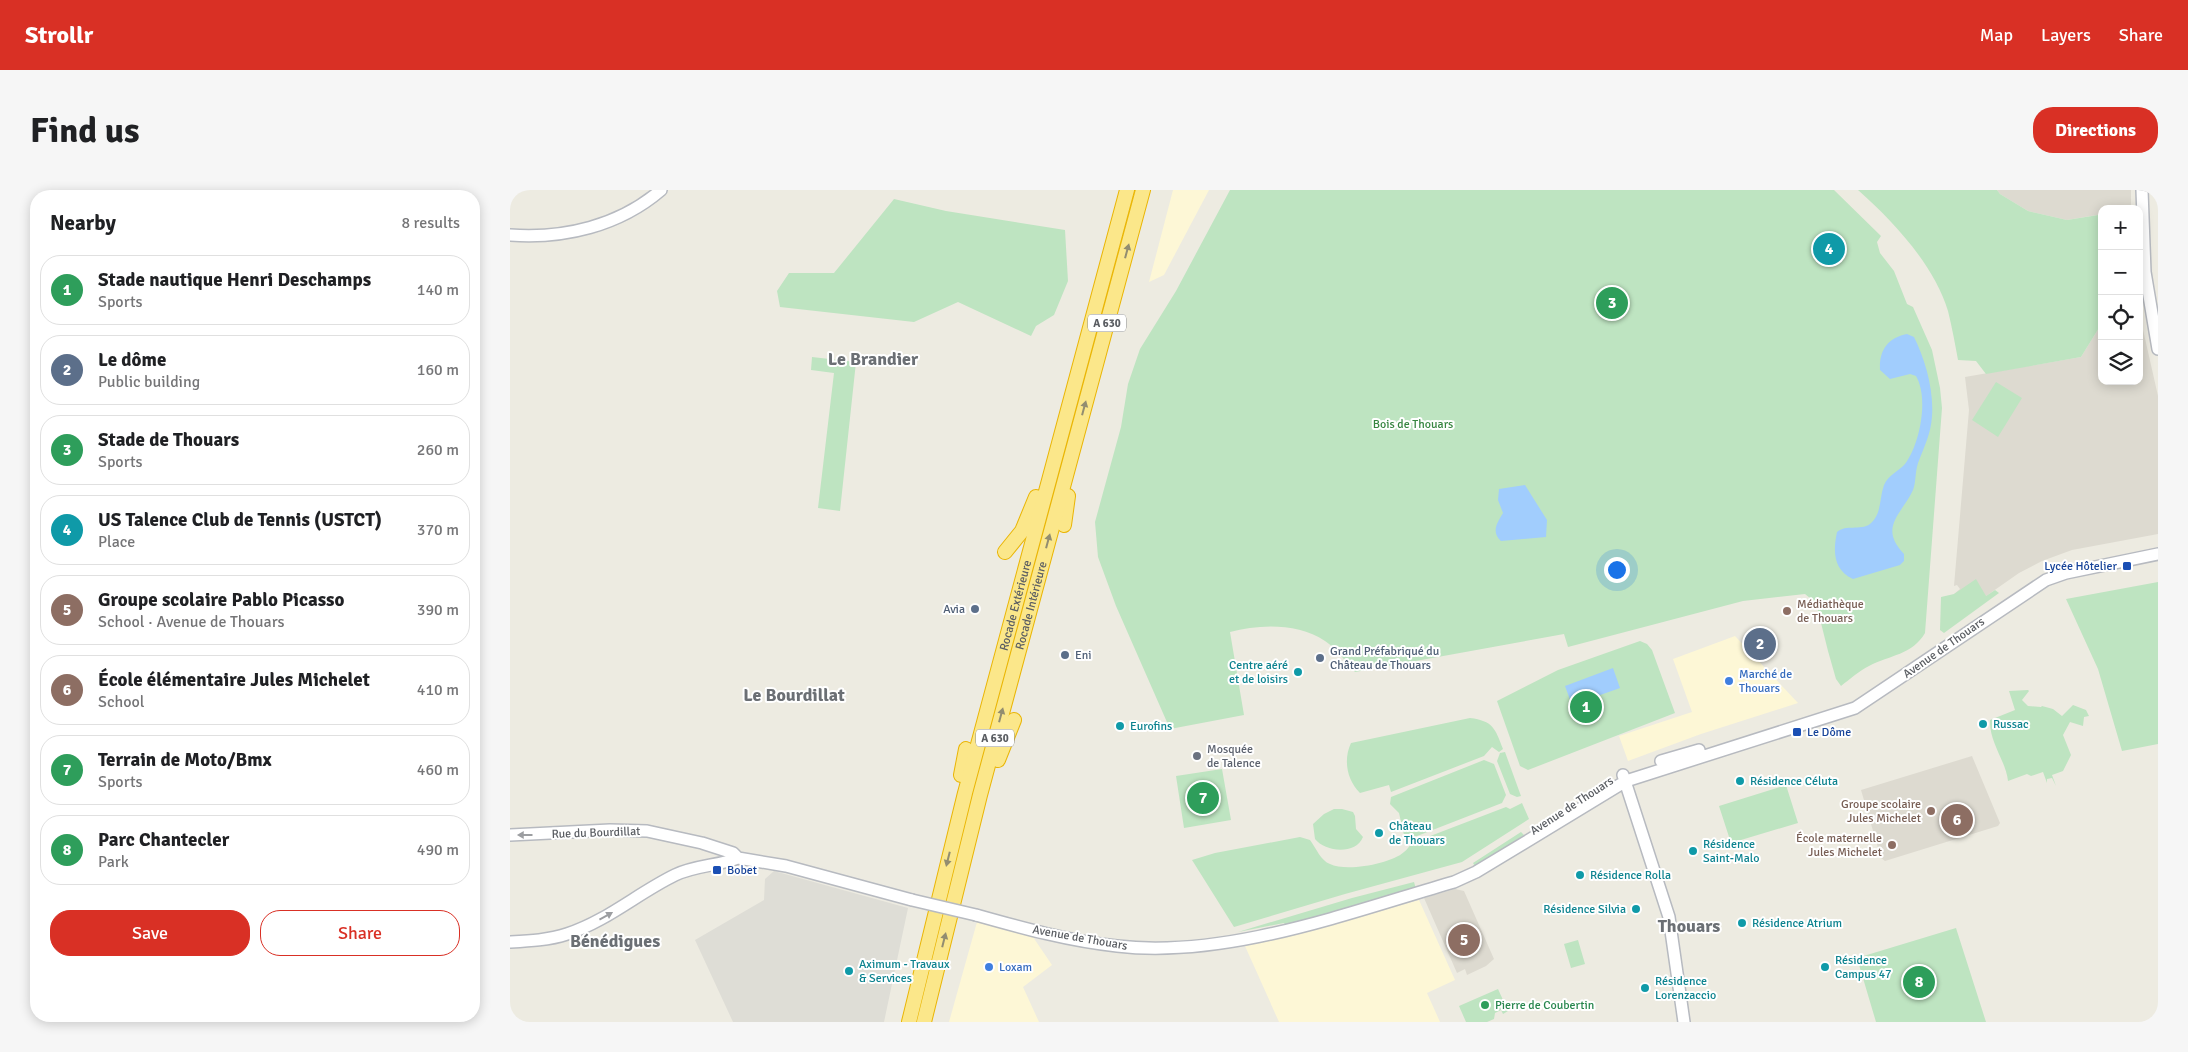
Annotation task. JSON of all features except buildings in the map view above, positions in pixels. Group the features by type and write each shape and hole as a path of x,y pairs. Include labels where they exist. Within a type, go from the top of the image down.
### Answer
{"highway":[{"name":"Rocade Extérieure","path":"909,1022 960,812 1127,190"},
{"name":"Rocade Intérieure","path":"924,1022 967,848 1143,190"},
{"path":"1005,552 1022,531 1033,506 1045,466 1057,449"},
{"path":"1064,525 1069,494 1071,455"},
{"path":"967,848 1014,720"},
{"path":"960,812 957,792 966,749"}],"street":[{"path":"510,235 559,235 605,224 626,215 661,190"},
{"path":"2142,190 2145,272 2158,349"},
{"name":"Avenue de Thouars","path":"681,838 733,854 738,858 786,866 1046,934 1117,946 1160,948 1194,946 1282,931 1467,877 1506,853 1538,827 1611,780 1625,777 1681,755 1730,746 1855,708 2046,580 2074,571 2158,554"},
{"path":"1625,777 1669,917 1684,1022"},
{"name":"Rue du Bourdillat","path":"510,835 629,830 661,833 681,838"},
{"path":"510,942 536,941 568,934 607,916 675,875 702,865 728,862 738,858"}],"shaded area":[{"path":"1173,190 1209,190 1164,275 1149,282"},
{"path":"1997,190 2131,190 2131,205 2098,205 2098,216 2067,220 2028,211 2000,194"},
{"path":"2098,329 2098,385 2143,385 2143,330 2158,396 2158,534 2072,550 2042,561 2019,573 1969,608 1954,594 1960,589 1957,585 1954,586 1969,410 1965,377 2081,357"},
{"name":"Marché de Thouars","path":"1735,636 1798,703 1701,734 1628,761 1619,736 1692,712 1673,659"},
{"name":"Groupe scolaire Jules Michelet","path":"1972,756 2000,823 1998,826 1885,861 1881,858 1861,790"},
{"path":"774,871 908,908 884,1022 733,1022 695,940 764,900 765,879"},
{"path":"1455,889 1464,891 1494,959 1486,966 1467,975 1465,969 1457,973 1424,898"},
{"path":"1419,900 1455,980 1427,993 1440,1022 1279,1022 1245,946 1311,931"},
{"path":"977,922 1033,937 1052,965 1023,987 1039,1022 949,1022"}],"green space":[{"name":"Bois de Thouars","path":"1230,190 1834,190 1881,236 1877,242 1880,253 1894,271 1907,304 1913,307 1932,350 1940,388 1942,408 1925,633 1914,646 1900,654 1869,666 1841,686 1836,679 1816,603 1805,594 1743,601 1568,647 1564,634 1355,672 1333,647 1314,635 1291,628 1279,627 1242,629 1230,632 1244,715 1170,729 1116,606 1098,557 1095,522 1121,427 1128,384 1140,349 1176,291"},
{"path":"1858,190 1997,190 2000,194 2028,211 2067,220 2098,215 2098,329 2081,357 1986,374 1976,361 1958,360 1948,311 1942,294 1923,261 1899,230"},
{"path":"894,199 946,211 1065,230 1068,281 1054,315 1036,326 1031,336 958,302 914,322 780,307 777,291 789,273 834,273"},
{"path":"812,357 856,362 840,511 818,508 834,373 811,370"},
{"path":"1996,382 2022,398 1998,437 1972,420"},
{"path":"1976,579 1986,596 1995,590 1999,593 1944,633 1940,630 1941,597 1954,594"},
{"path":"2158,582 2158,744 2122,751 2098,669 2066,599"},
{"path":"1640,641 1647,644 1652,650 1675,713 1528,770 1520,766 1497,701 1558,670"},
{"path":"2028,690 2022,700 2028,706 2042,706 2053,709 2062,716 2073,705 2086,710 2089,716 2084,717 2083,726 2070,722 2063,735 2071,755 2063,771 2052,775 2056,786 2052,778 2047,779 2047,783 2043,772 2031,776 2027,774 2008,781 1992,736 1990,720 2015,710 2009,691"},
{"path":"1470,718 1484,721 1492,727 1503,749 1499,752 1492,747 1484,756 1391,792 1389,785 1360,793 1352,782 1347,763 1351,743"},
{"path":"1505,752 1521,796 1517,797 1510,794 1497,761 1500,753"},
{"path":"1484,760 1494,764 1506,795 1502,803 1412,838 1404,835 1399,813 1390,804 1391,797"},
{"path":"1222,769 1231,820 1184,828 1176,776"},
{"path":"1786,785 1798,823 1731,843 1719,806"},
{"path":"1522,803 1529,819 1462,862 1234,927 1192,860 1215,853 1300,837 1310,840 1321,857 1330,864 1346,867 1368,866 1398,856 1412,843 1506,807 1510,809"},
{"path":"1334,809 1353,812 1356,829 1363,837 1354,847 1340,850 1333,849 1326,847 1315,839 1313,824 1324,814"},
{"path":"1521,832 1524,835 1476,868 1473,863"},
{"path":"1414,882 1416,889 1286,926 1284,923 1238,932 1352,898"},
{"path":"1956,928 1986,1022 1876,1022 1857,958"},
{"path":"1578,940 1585,964 1571,968 1564,944"},
{"name":"Pierre de Coubertin","path":"1498,989 1508,1011 1503,1014 1501,1010 1495,1013 1494,1019 1487,1022 1466,1022 1459,1006"}],"water":[{"path":"1907,334 1914,337 1922,355 1932,396 1932,416 1927,440 1916,470 1913,490 1898,514 1893,528 1893,536 1896,544 1904,554 1904,561 1900,565 1853,579 1846,575 1838,565 1835,553 1837,532 1845,528 1866,526 1874,520 1877,516 1884,485 1888,478 1905,464 1915,445 1921,421 1922,396 1916,376 1910,374 1890,379 1880,370 1881,357 1889,342"},
{"path":"1525,485 1547,520 1546,537 1501,541 1496,534 1497,524 1503,513 1498,500 1499,489"},
{"path":"1613,668 1620,688 1572,705 1565,686"}],"place":[{"name":"US Talence Club de Tennis (USTCT)","path":"1829,249"},
{"name":"Stade de Thouars","path":"1612,303"},
{"name":"Lycée Hôtelier","path":"2127,566"},
{"name":"Avia","path":"975,609"},
{"name":"Médiathèque de Thouars","path":"1787,611"},
{"name":"Le dôme","path":"1760,644"},
{"name":"Eni","path":"1065,655"},
{"name":"Grand Préfabriqué du Château de Thouars","path":"1320,658"},
{"name":"Centre aéré et de loisirs","path":"1298,672"},
{"name":"Marché de Thouars","path":"1729,681"},
{"name":"Stade nautique Henri Deschamps","path":"1586,707"},
{"name":"Russac","path":"1983,724"},
{"name":"Eurofins","path":"1120,726"},
{"name":"Le Dôme","path":"1797,732"},
{"name":"Mosquée de Talence","path":"1197,756"},
{"name":"Résidence Céluta","path":"1740,781"},
{"name":"Terrain de Moto/Bmx","path":"1203,798"},
{"name":"Groupe scolaire Jules Michelet","path":"1931,811"},
{"name":"École élémentaire Jules Michelet","path":"1957,820"},
{"name":"Château de Thouars","path":"1379,833"},
{"name":"École maternelle Jules Michelet","path":"1892,845"},
{"name":"Résidence Saint-Malo","path":"1693,851"},
{"name":"Bobet","path":"717,870"},
{"name":"Résidence Rolla","path":"1580,875"},
{"name":"Résidence Silvia","path":"1636,909"},
{"name":"Résidence Atrium","path":"1742,923"},
{"name":"Groupe scolaire Pablo Picasso","path":"1464,940"},
{"name":"Loxam","path":"989,967"},
{"name":"Résidence Campus 47","path":"1825,967"},
{"name":"Aximum - Travaux & Services","path":"849,971"},
{"name":"Parc Chantecler","path":"1919,982"},
{"name":"Résidence Lorenzaccio","path":"1645,988"},
{"name":"Pierre de Coubertin","path":"1485,1005"}],"district":[{"name":"Le Brandier","path":"873,359"},
{"name":"Le Bourdillat","path":"794,695"},
{"name":"Thouars","path":"1689,926"},
{"name":"Bénédigues","path":"615,941"}]}
